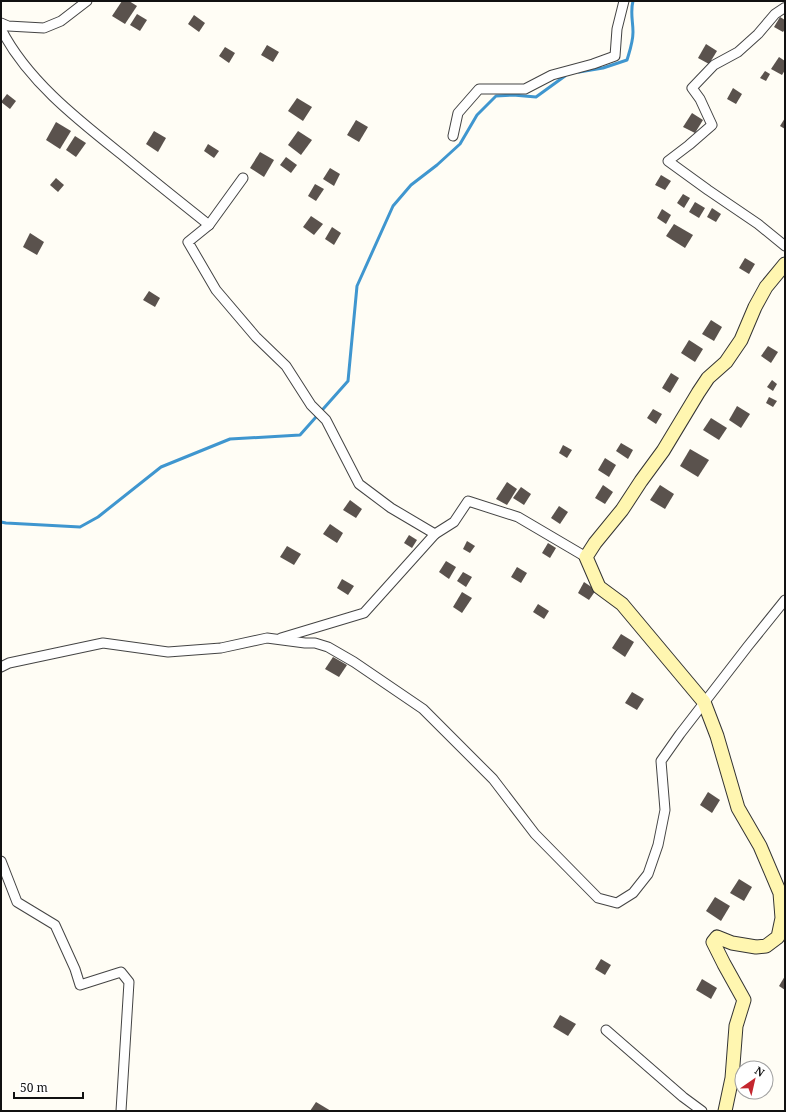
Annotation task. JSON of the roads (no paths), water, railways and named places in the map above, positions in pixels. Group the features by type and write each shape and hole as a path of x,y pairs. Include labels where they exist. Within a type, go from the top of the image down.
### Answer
{"street":[{"path":"1,23 8,26 44,28 61,21 87,1"},
{"path":"453,136 458,113 479,90 525,89 552,75 593,64 615,56 617,29 624,1"},
{"path":"783,6 758,34 738,52 714,65 692,88 700,99 712,125 668,161 758,224 785,246"},
{"path":"1,29 7,41 43,88 96,134 209,225"},
{"path":"243,178 209,225 188,242 216,290 256,337 286,366 311,405 326,420 358,484 391,508 435,534"},
{"path":"586,557 595,543 622,510 663,451 708,378 726,362 741,340 755,307 766,288 785,264"},
{"path":"277,640 364,613 435,534 454,522 468,501 518,517 586,557 599,587 622,604 704,702 717,736 738,808 760,846 780,893 782,918 778,937 766,946 756,947 717,937 713,942 744,1000 736,1026 732,1078 725,1111"},
{"path":"1,667 16,661 103,643 168,652 221,648 267,638 315,643 328,647 354,662 423,709 493,780 535,834 593,893 598,898 617,903 633,893 648,874 658,845 664,810 661,761 704,702 785,600"},
{"path":"1,861 17,902 55,924 75,969 80,985 120,972 129,982 122,1111"},
{"path":"606,1030 702,1111"}],"waterway":[{"path":"579,72 603,68 627,60 633,36 633,1"},
{"path":"1,522 80,527 98,517 161,467 230,439 300,435 348,381 357,286 393,206 411,185 437,165 460,144 477,115 496,96 513,95 536,97 565,76"}]}
